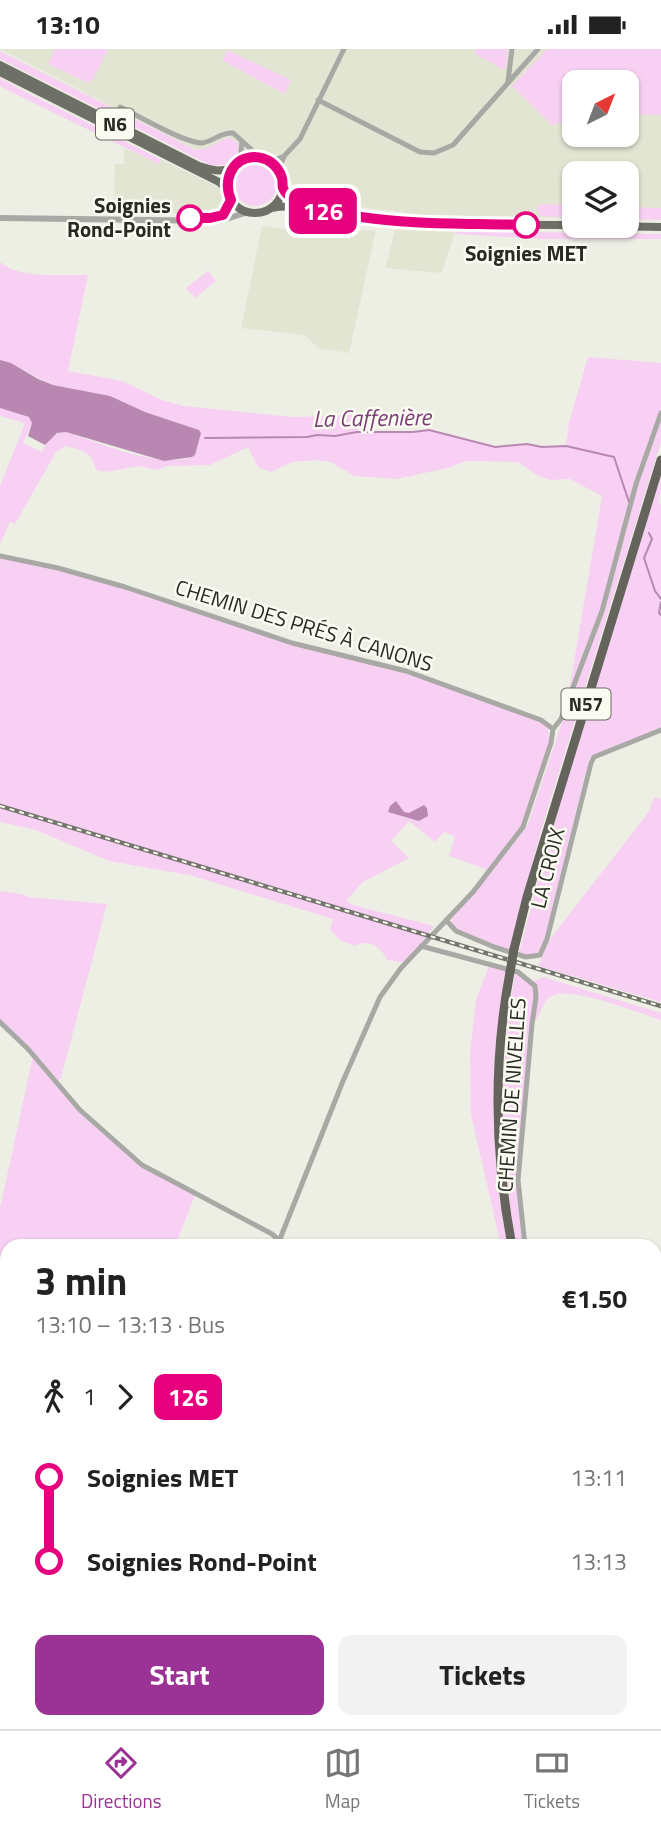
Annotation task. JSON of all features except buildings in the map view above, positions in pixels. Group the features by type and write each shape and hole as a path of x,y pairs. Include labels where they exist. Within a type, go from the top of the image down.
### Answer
{"highway":[{"name":"N57","path":"511,1239 502,1182 498,1111 501,1043 514,949 533,878 661,460"}],"main road":[{"name":"N6","path":"0,65 199,166 225,171 250,157 261,157"},
{"name":"N6","path":"0,72 228,189"},
{"path":"261,157 278,170 283,187 295,200 319,210"},
{"path":"236,164 229,176 228,189 231,200 248,212 279,207 427,223 562,225"},
{"path":"271,208 280,197 283,187"},
{"path":"639,227 661,227"}],"street":[{"path":"278,170 285,155 300,139 344,49"},
{"path":"507,84 512,49"},
{"path":"317,100 420,152 435,153 453,145 538,49"},
{"path":"120,107 191,141 203,143 229,132 261,157"},
{"path":"236,164 242,141"},
{"path":"270,162 285,155"},
{"path":"0,216 210,218 223,215 231,200"},
{"path":"0,216 220,221 248,212"},
{"path":"0,1022 28,1049 80,1110 146,1168 280,1239 375,1007 387,986 472,892 523,827 551,743 553,729 561,719 603,611 636,484 661,413"},
{"name":"CHEMIN DES PRÉS À CANONS","path":"0,556 125,587 292,643 406,671 541,720 553,729"},
{"name":"LA CROIX","path":"446,920 456,932 494,947 530,958 540,955 547,939 591,762 594,757 661,730"},
{"name":"CHEMIN DE NIVELLES","path":"421,946 518,972 535,986 537,996 518,1180 524,1239"}],"shaded area":[{"path":"0,49 661,49 661,220 639,219 639,161 562,161 562,218 423,215 344,205 303,195 295,189 279,155 259,153 236,158 240,152 208,148 196,150"},
{"path":"55,49 108,49 94,78 88,83 48,64"},
{"path":"475,49 508,49 505,70 475,54"},
{"path":"547,49 661,49 661,115 639,114 639,70 562,70 562,122 552,125 512,86"},
{"path":"227,50 291,80 285,94 223,61"},
{"path":"0,51 196,150 208,148 228,137 237,142 240,152 226,164 208,164 0,59"},
{"path":"0,78 162,160 159,164 7,90 0,86"},
{"path":"124,148 159,164 162,160 220,188 225,195 224,205 218,212 114,214 115,164 124,164"},
{"path":"255,162 271,168 277,184 271,200 255,206 239,200 233,184 239,168"},
{"path":"541,204 562,205 562,217 540,216 537,208"},
{"path":"639,207 661,208 661,220 639,219"},
{"path":"262,226 300,231 376,230 349,353 318,348 305,335 241,328"},
{"path":"396,227 455,231 442,273 385,268"},
{"path":"455,231 562,233 562,238 639,238 639,234 661,234 661,239 542,239 456,234"},
{"path":"0,262 9,268 30,274 88,275 68,371 122,381 162,400 184,406 292,417 358,415 358,432 429,430 495,447 527,444 542,447 566,446 569,423 588,357 661,363 661,409 636,484 601,609 567,703 602,496 570,479 549,480 518,462 467,461 448,468 396,479 354,476 331,462 316,460 292,462 271,472 258,467 248,447 210,465 166,466 159,470 138,466 106,472 96,470 92,459 85,453 65,446 56,452 15,524 10,522 0,544 0,486 25,423 0,416 0,408 31,418 32,423 23,443 42,452 54,436 66,432 131,454 167,460 182,459 195,455 201,433 199,430 75,389 53,385 0,360"},
{"path":"208,271 216,281 195,298 186,288"},
{"path":"0,360 53,385 110,396 145,412 199,430 201,433 195,455 164,461 66,432 57,433 45,445 28,436 32,423 29,417 0,408"},
{"path":"661,419 661,442 542,827 509,951 457,930 451,920 528,824 560,728 604,611 638,485"},
{"path":"661,472 658,503 661,504 661,728 589,758 545,943 535,954 519,953 551,832"},
{"path":"0,558 57,570 128,590 291,644 408,674 534,718 547,727 550,741 520,829 488,870 449,856 455,837 444,832 435,842 409,821 391,841 409,858 363,882 346,901 434,926 406,963 387,960 378,948 370,943 355,946 341,941 330,930 333,919 189,875 109,861 36,830 0,822"},
{"path":"654,797 661,799 661,1002 538,966 550,939 648,813"},
{"path":"396,801 404,812 409,813 424,805 428,816 419,821 388,812"},
{"path":"0,891 29,897 107,904 61,1078 56,1082 80,1110 142,1165 196,1193 178,1239 0,1239 0,1208 33,1056 0,1022"},
{"path":"489,966 506,971 498,1040 495,1143 507,1239 499,1239 471,1115 470,1053 476,1000"},
{"path":"515,973 533,986 535,992 517,1184 521,1239 514,1239 505,1179 502,1110 506,1041"},
{"path":"543,977 661,1013 661,1020 591,998 563,993 546,1000 532,1024 536,997 532,982"}],"waterway":[{"name":"La Caffenière","path":"205,438 307,437 357,432 429,430 495,447 527,444 542,447 566,446 614,457 629,502"},
{"name":"La Caffenière","path":"649,533 652,539 644,558 655,591 661,599"},
{"name":"La Caffenière","path":"661,602 661,615"}],"railway":[{"path":"0,806 661,1006"}],"bus line":[{"name":"126","path":"190,218 223,215 231,200 227,185 230,171 240,161 261,157 275,165 282,178 283,187 290,196 319,210 373,219 427,223 526,225"}],"place":[{"name":"Soignies Rond-Point","path":"190,218"},
{"name":"Soignies MET","path":"526,225"}]}
